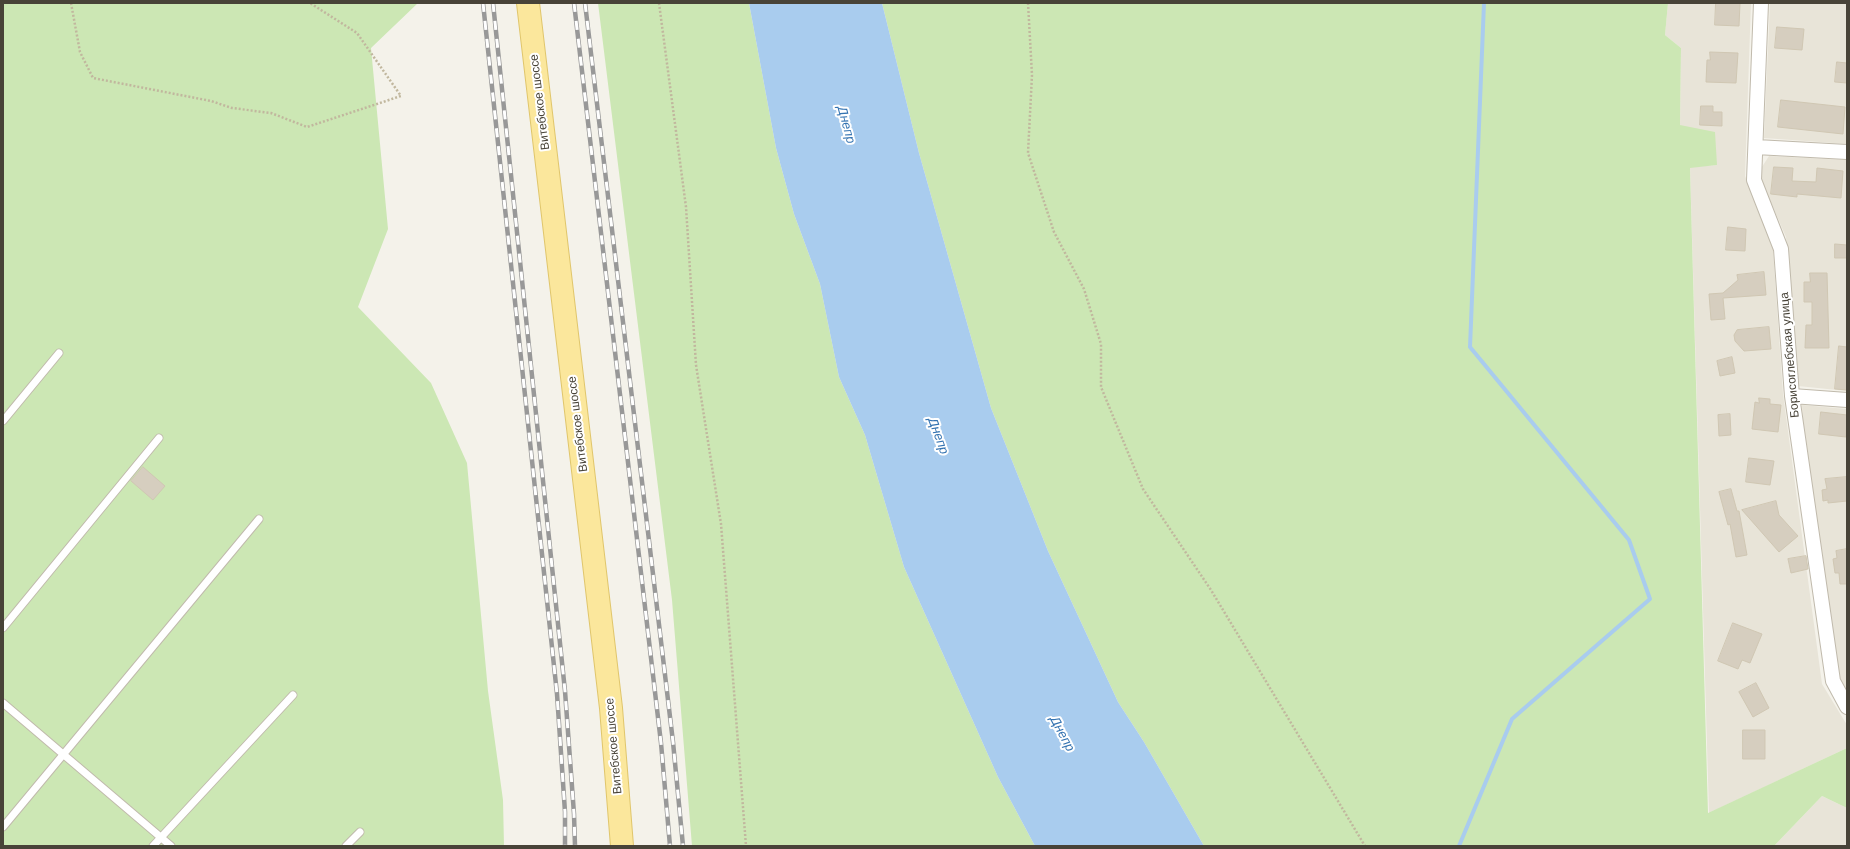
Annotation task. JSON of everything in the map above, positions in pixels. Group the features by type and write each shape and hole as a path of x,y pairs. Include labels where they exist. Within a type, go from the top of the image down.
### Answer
{"main road":[{"name":"Витебское шоссе","path":"528,3 611,708 622,846"}],"street":[{"name":"Борисоглебская улица","path":"1761,3 1754,180 1781,249 1792,396 1833,681 1847,707"},
{"path":"1756,147 1847,152"},
{"path":"1792,396 1847,400"}],"lane":[{"path":"3,421 59,353"},
{"path":"3,628 158,438"},
{"path":"3,827 259,519"},
{"path":"153,846 294,695"},
{"path":"3,703 63,756 171,846"},
{"path":"346,846 360,832"}],"path":[{"path":"71,3 80,52 93,78 212,101 232,108 271,113 307,127 401,96 357,33 310,3"},
{"path":"659,3 686,207 696,365 721,524 746,846"},
{"path":"1028,3 1032,75 1028,153 1054,232 1084,289 1101,344 1101,387 1143,489 1211,590 1365,846"}],"shaded area":[{"path":"1668,3 1751,3 1745,176 1773,249 1783,394 1822,684 1847,725 1847,748 1709,813 1690,167 1717,165 1680,125 1681,48 1665,35"},
{"path":"1770,3 1847,3 1847,144 1764,138"},
{"path":"1769,156 1847,160 1847,391 1798,386 1786,237 1758,173"},
{"path":"1802,405 1847,409 1847,693 1839,683 1805,463"},
{"path":"1822,796 1847,808 1847,846 1774,846"}],"green space":[{"path":"4,3 418,3 371,48 388,229 358,307 431,383 467,463 488,691 503,800 504,846 3,846"},
{"path":"598,3 749,3 776,148 794,214 820,284 839,377 865,435 904,567 998,777 1035,846 692,846 672,600"},
{"path":"882,3 1668,3 1665,35 1681,48 1680,125 1715,132 1717,165 1690,168 1708,813 1847,748 1847,808 1822,796 1774,846 1204,846 1144,742 1118,702 1048,551 991,408 919,153"}],"water":[{"name":"Днепр","path":"749,3 882,3 919,153 991,408 1048,551 1118,702 1144,742 1204,846 1035,846 998,777 904,567 865,435 839,377 820,284 794,214 776,148"}],"building":[{"path":"1716,3 1740,3 1739,26 1715,25"},
{"path":"1777,27 1804,29 1802,50 1775,48"},
{"path":"1710,52 1738,53 1736,83 1706,82 1707,60 1710,60"},
{"path":"1837,62 1847,63 1847,83 1835,82"},
{"path":"1781,100 1845,107 1843,134 1778,127"},
{"path":"1701,106 1713,106 1713,112 1722,112 1722,126 1700,125"},
{"path":"1774,167 1793,168 1792,181 1816,182 1817,168 1843,171 1841,198 1797,194 1797,197 1771,194"},
{"path":"1728,227 1746,229 1745,251 1726,250"},
{"path":"1835,244 1847,245 1847,258 1835,258"},
{"path":"1764,272 1766,295 1723,298 1725,319 1711,320 1709,294 1723,293 1738,280 1737,275"},
{"path":"1810,273 1827,273 1829,348 1805,348 1806,325 1812,325 1812,302 1804,302 1804,282 1810,282"},
{"path":"1769,327 1771,349 1744,351 1735,341 1734,335 1737,330"},
{"path":"1839,346 1847,347 1847,390 1835,389"},
{"path":"1732,357 1735,373 1720,376 1717,361"},
{"path":"1759,398 1770,399 1770,404 1781,405 1778,432 1752,429 1755,402 1759,403"},
{"path":"1821,412 1847,415 1846,437 1819,434"},
{"path":"1730,414 1731,435 1719,436 1718,415"},
{"path":"1749,458 1774,461 1770,485 1746,482"},
{"path":"143,467 165,486 153,500 131,481"},
{"path":"1847,477 1847,501 1828,503 1828,500 1823,501 1822,490 1827,489 1825,479"},
{"path":"1731,489 1737,511 1739,511 1747,555 1736,557 1730,524 1728,525 1719,492"},
{"path":"1776,501 1779,515 1798,536 1779,552 1742,510"},
{"path":"1847,549 1847,584 1840,584 1839,573 1835,573 1833,559 1837,558 1836,551"},
{"path":"1806,556 1808,569 1791,573 1788,559"},
{"path":"1733,623 1762,634 1750,663 1742,660 1738,669 1718,661"},
{"path":"1756,683 1769,708 1753,717 1739,692"},
{"path":"1743,730 1765,730 1765,759 1743,759"}],"waterway":[{"path":"1459,846 1512,719 1650,599 1629,540 1470,347 1484,3"}],"railway":[{"path":"483,3 557,694 565,812 565,846"},
{"path":"493,3 565,691 575,846"},
{"path":"574,3 661,743 670,846"},
{"path":"585,3 673,742 683,846"}]}
